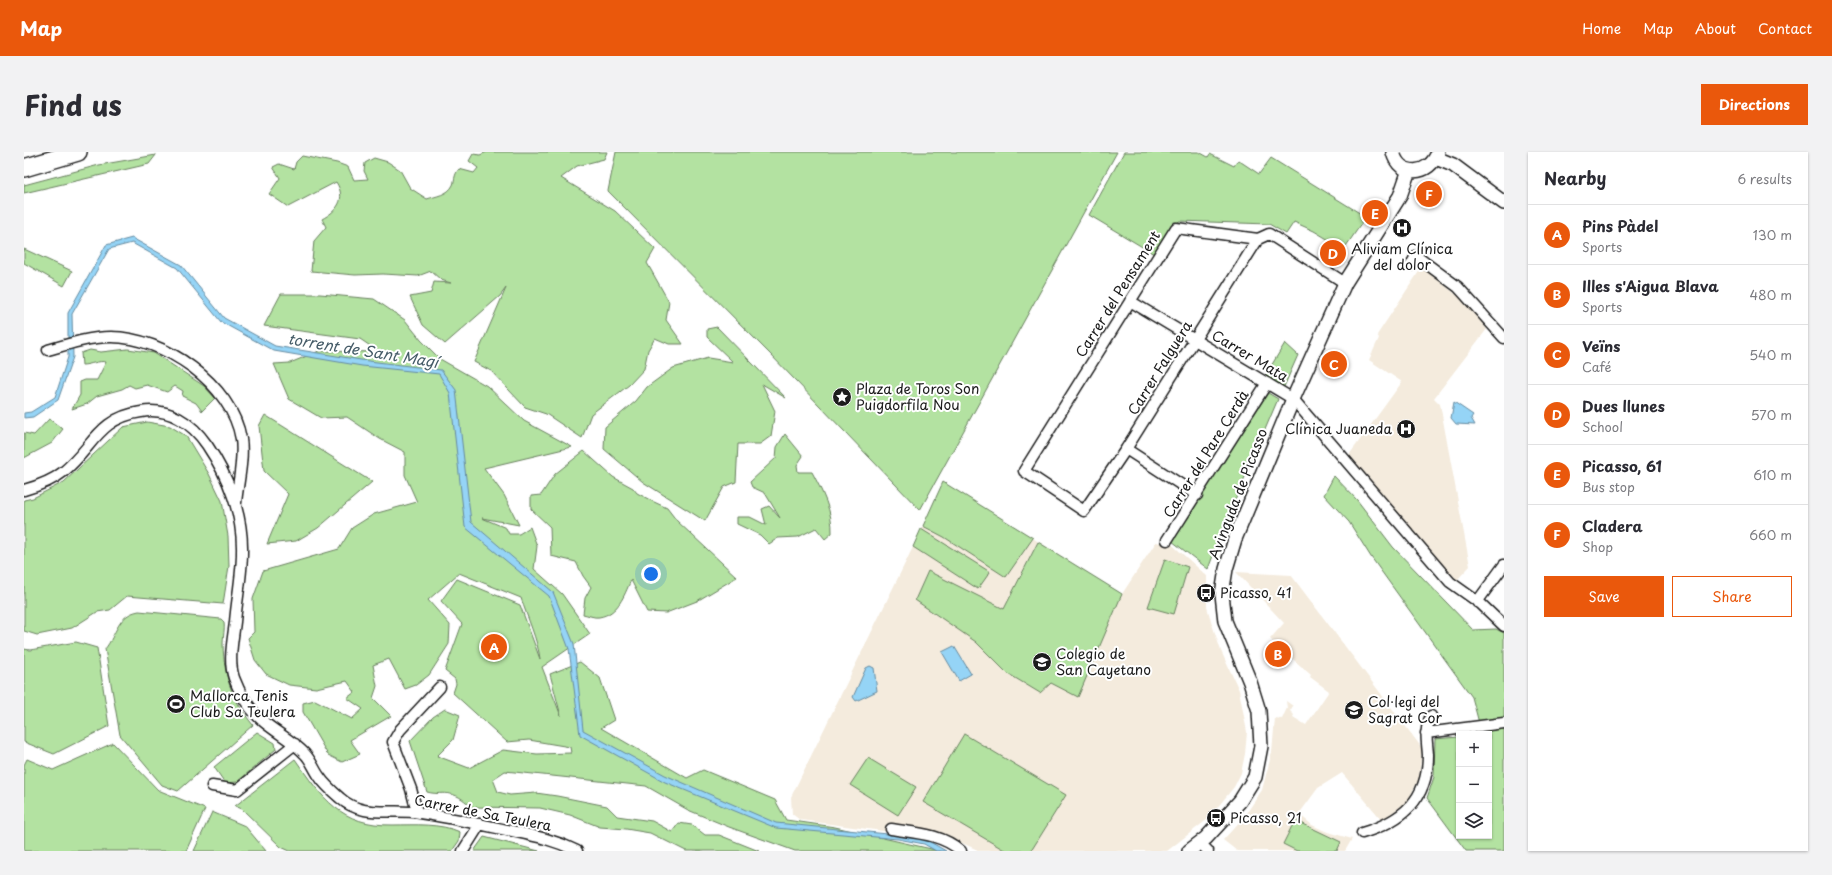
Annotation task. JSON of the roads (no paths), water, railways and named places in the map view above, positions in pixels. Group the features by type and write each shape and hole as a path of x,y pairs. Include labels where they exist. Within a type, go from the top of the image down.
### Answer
{"highway":[{"path":"24,168 78,152"}],"street":[{"path":"1393,152 1398,162 1409,170 1424,170 1431,165 1437,155 1504,203"},
{"name":"Avinguda de Picasso","path":"1189,851 1204,847 1240,801 1255,777 1261,746 1260,711 1225,621 1222,594 1226,569 1235,539 1293,399 1345,283 1400,196 1409,170"},
{"name":"Carrer del Pensament","path":"1084,511 1024,471 1176,228 1258,239 1269,234 1345,283"},
{"name":"Carrer Falguera","path":"1084,511 1126,449 1258,239"},
{"path":"1412,265 1416,256 1458,287 1504,338"},
{"name":"Carrer Mata","path":"1130,301 1293,399 1450,582 1477,602 1504,626"},
{"path":"48,350 78,341 110,337 143,341 182,361 208,380 223,398 236,419 241,440 236,507"},
{"name":"Carrer del Pare Cerdà","path":"1168,540 1267,383"},
{"name":"Carrer de Sa Teulera","path":"24,490 45,482 64,471 79,457 102,428 114,420 142,411 162,412 175,416 187,423 204,440 223,471 240,523 243,551 232,658 234,678 248,705 263,721 295,744 307,755 320,779 342,800 357,809 376,813 417,812 480,824 557,841 577,851"},
{"path":"1126,449 1197,495"},
{"path":"223,471 240,461"},
{"path":"1477,602 1504,565"},
{"path":"417,812 411,789 393,742 400,730 440,687"},
{"path":"1362,833 1393,822 1415,802 1427,771 1426,733 1431,716"},
{"path":"1426,733 1504,723"},
{"path":"212,786 237,790 295,744"},
{"path":"463,851 480,824"},
{"path":"891,829 937,837 952,843 961,851"}],"water":[{"path":"132,238 181,265 224,318 275,346 361,360 441,370 456,390 471,522 553,592 574,644 583,730 665,775 776,823 925,839 946,851 936,851 924,844 898,839 776,828 665,782 580,735 569,649 549,596 465,527 450,393 439,374 362,366 274,351 221,322 177,268 132,243 109,249 72,314 73,357 58,400 33,417 24,418 24,413 31,412 55,397 68,357 68,313 106,245"},
{"path":"1454,402 1473,415 1471,418 1475,425 1456,424 1451,418"},
{"path":"954,646 971,674 959,681 942,652"},
{"path":"870,666 874,668 877,691 856,701 853,697 866,668"}],"place":[{"name":"Cladera","path":"1429,194"},
{"name":"Picasso, 61","path":"1375,213"},
{"name":"Aliviam Clínica del dolor","path":"1402,228"},
{"name":"Dues llunes","path":"1333,253"},
{"name":"Veïns","path":"1334,364"},
{"name":"Plaza de Toros Son Puigdorfila Nou","path":"842,397"},
{"name":"Clínica Juaneda","path":"1406,429"},
{"name":"Picasso, 41","path":"1206,593"},
{"name":"Pins Pàdel","path":"494,647"},
{"name":"Illes s'Aigua Blava","path":"1278,654"},
{"name":"Colegio de San Cayetano","path":"1042,662"},
{"name":"Mallorca Tenis Club Sa Teulera","path":"176,704"},
{"name":"Col·legi del Sagrat Cor","path":"1354,710"},
{"name":"Picasso, 21","path":"1216,818"}],"water label":[{"name":"torrent de Sant Magí","path":"363,351"}]}
